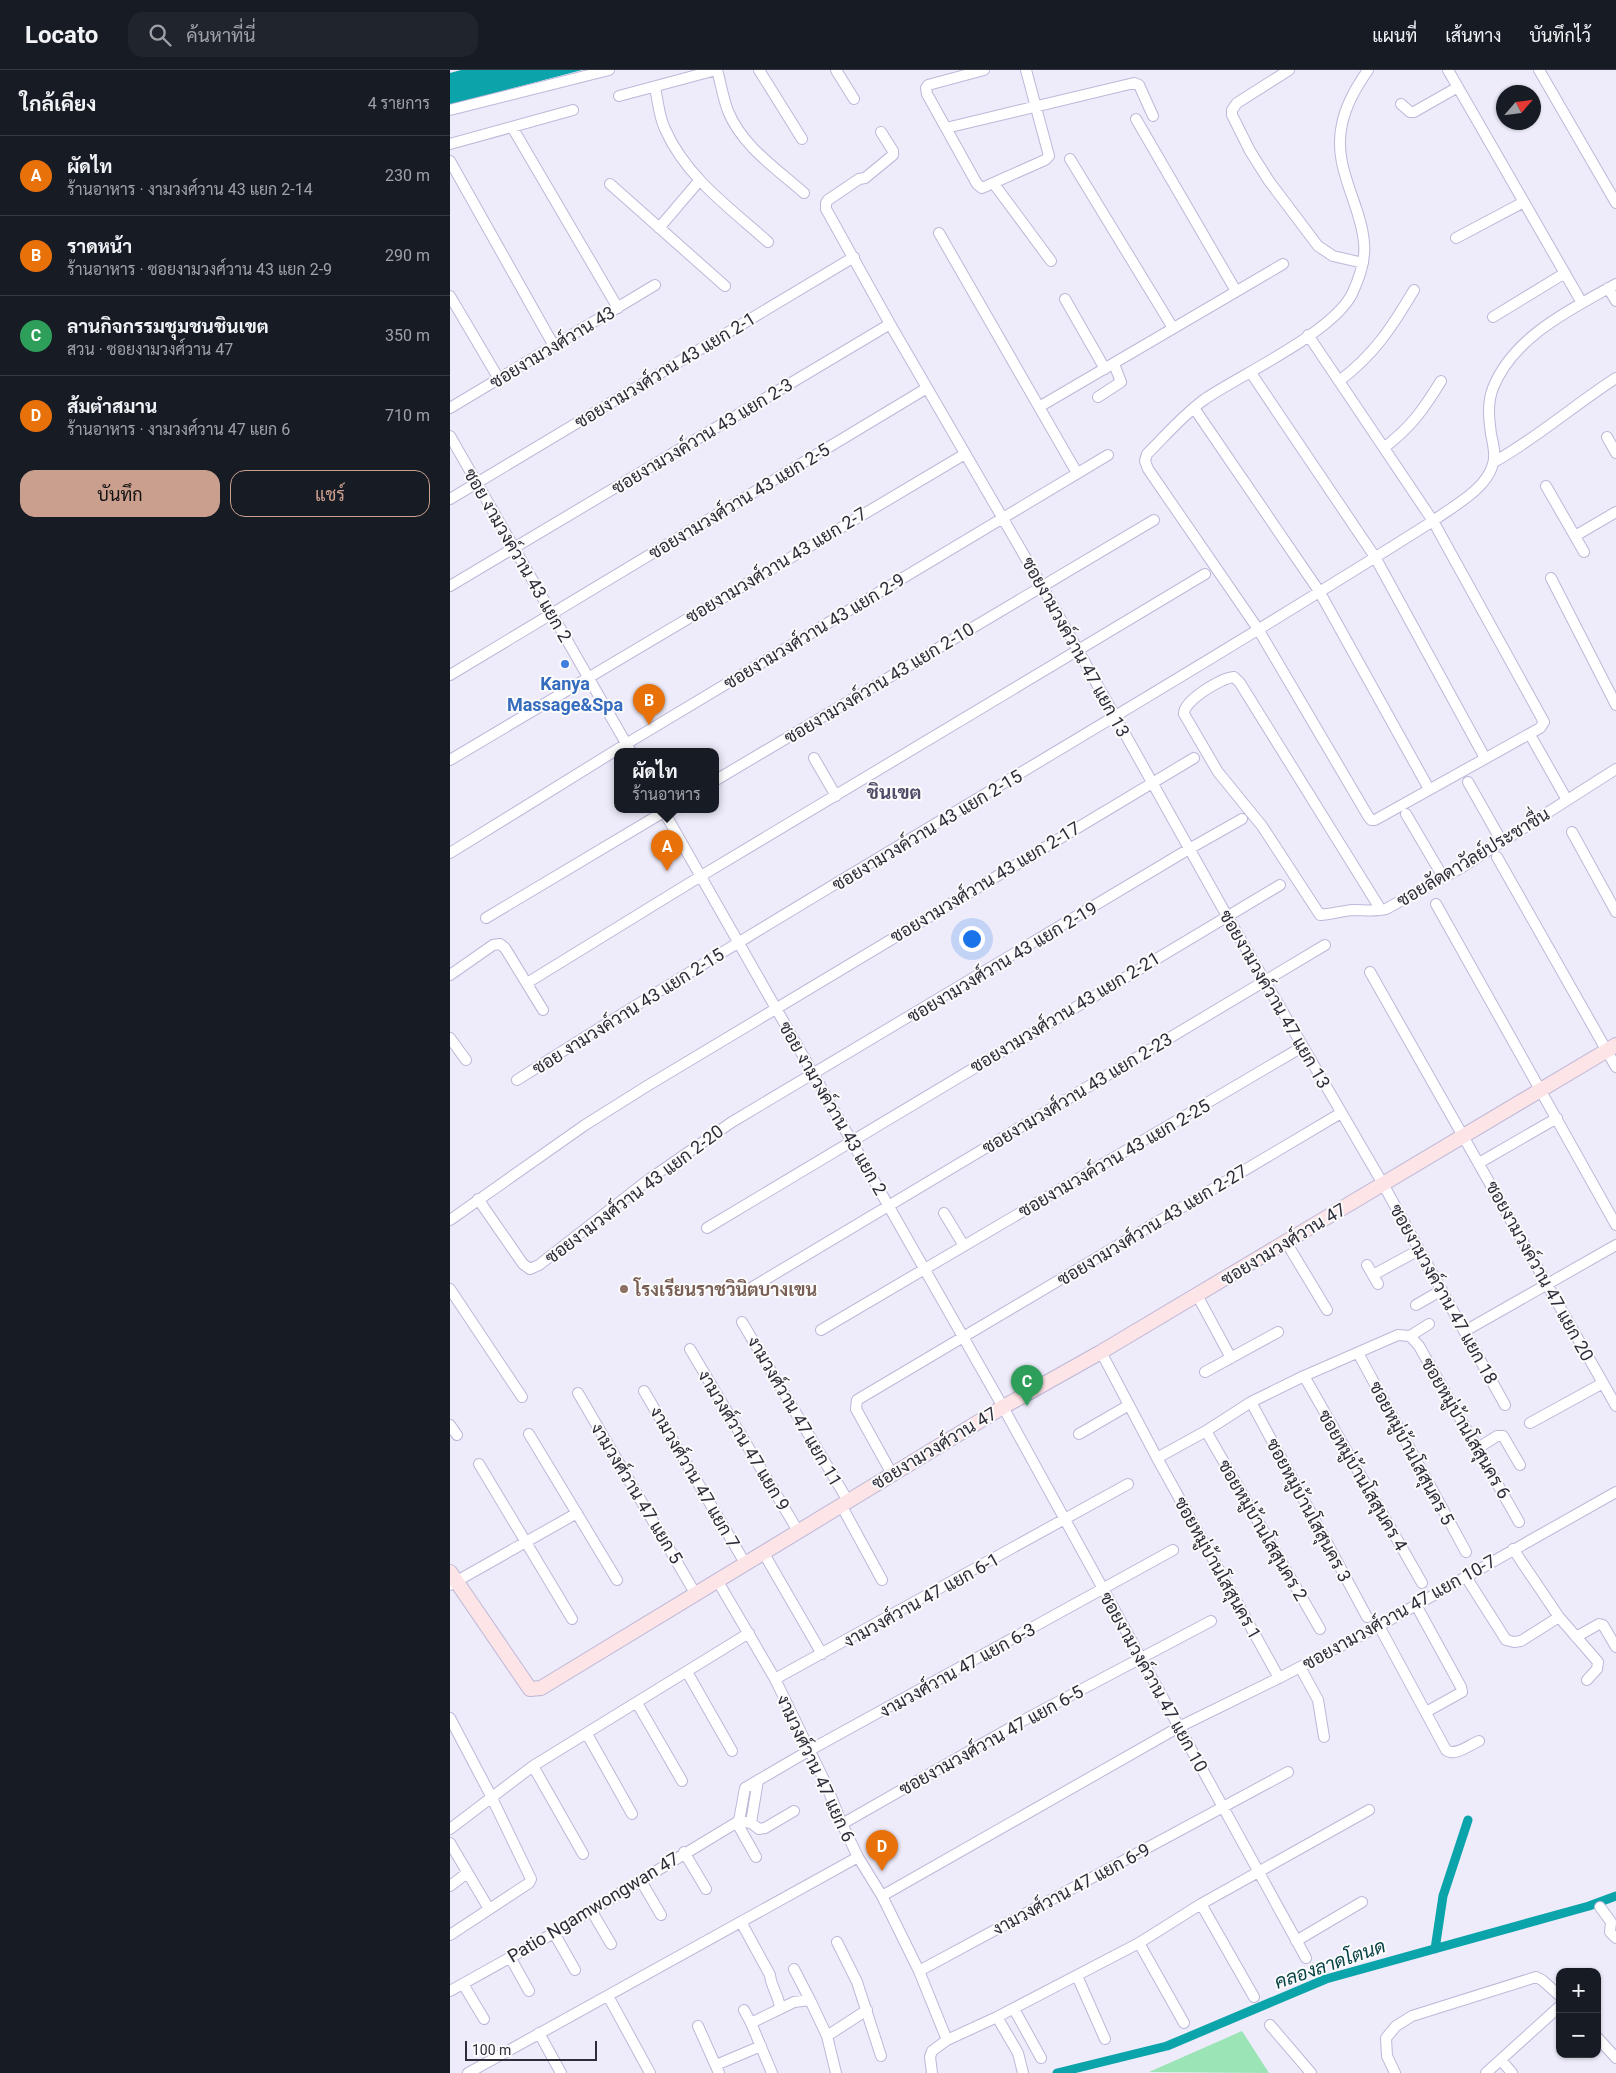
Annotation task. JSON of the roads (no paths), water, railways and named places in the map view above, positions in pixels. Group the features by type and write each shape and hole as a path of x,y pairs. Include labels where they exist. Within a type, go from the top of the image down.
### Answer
{"street":[{"path":"450,110 609,70"},
{"path":"619,96 717,70 728,110 735,126 760,154 804,193"},
{"path":"759,70 802,139"},
{"path":"836,70 854,99"},
{"path":"984,70 926,88 927,94 976,184 982,188 1045,160 1049,156 1026,70"},
{"path":"1290,70 1237,103 1232,110 1232,115 1250,151 1269,181 1318,246 1333,256 1363,263"},
{"path":"1308,336 1433,521 1544,722 1540,728 1375,820 1372,820 1258,629 1148,469 1145,461 1147,454 1205,399 1308,336 1344,306 1352,295 1363,263 1364,244 1363,233 1344,173 1340,149 1341,126 1355,89 1368,70"},
{"path":"1448,70 1582,303"},
{"path":"1538,70 1616,203"},
{"path":"946,128 1137,83 1152,116"},
{"path":"1400,104 1410,112 1414,112 1458,87"},
{"path":"655,88 664,127 678,154 699,181 768,242"},
{"path":"450,144 573,110"},
{"path":"1136,119 1236,291"},
{"path":"512,127 618,308"},
{"name":"ซอยงามวงค์วาน 47 แยก 13","path":"881,132 893,150 893,155 865,178 859,179 826,204 826,209 890,324 1042,586 1227,916 1382,1184"},
{"path":"1070,159 1173,328"},
{"path":"450,161 554,346"},
{"path":"659,228 699,181"},
{"path":"610,184 725,286"},
{"path":"994,184 1051,261"},
{"path":"1456,238 1524,202"},
{"path":"939,233 1077,473"},
{"name":"ซอยงามวงศ์วาน 43 แยก 2-1","path":"450,499 854,257"},
{"path":"1039,407 1283,264"},
{"path":"1493,316 1565,273"},
{"name":"ซอยงามวงศ์วาน 43","path":"450,408 655,286"},
{"path":"1616,302 1612,286 1536,333 1521,346 1493,388 1489,403 1494,462 1533,439 1587,396 1616,378"},
{"path":"1339,381 1359,366 1373,352 1393,325 1414,290"},
{"path":"450,296 498,379"},
{"path":"1065,299 1121,382 1098,397"},
{"name":"ซอยงามวงค์วาน 43 แยก 2-3","path":"450,586 890,324"},
{"path":"1250,373 1375,558 1485,758"},
{"path":"1384,447 1416,419 1441,381"},
{"name":"ซอยงามวงศ์วาน 43 แยก 2-5","path":"450,675 927,388"},
{"path":"1194,408 1319,591 1429,789"},
{"name":"ซอย งามวงค์วาน 43 แยก 2","path":"450,436 628,748"},
{"path":"1607,437 1616,453"},
{"name":"ซอยงามวงศ์วาน 43 แยก 2-7","path":"450,760 965,454"},
{"name":"ซอยงามวงศ์วาน 43 แยก 2-9","path":"628,748 1108,455"},
{"name":"ซอยงามวงค์วาน 43 แยก 2-15","path":"739,942 1115,717 1375,558 1433,521 1484,482 1490,474 1494,462"},
{"path":"1546,486 1584,552"},
{"path":"1575,536 1616,512"},
{"name":"ซอยงามวงค์วาน 43 แยก 2-10","path":"719,778 1154,520"},
{"path":"526,983 1205,574"},
{"path":"1551,578 1616,705"},
{"name":"ซอยลัดดาวัลย์ประชาชื่น","path":"1381,910 1240,683 1234,677 1225,679 1186,705 1184,714 1218,772 1262,826 1320,915 1353,910 1381,910 1443,877 1502,842 1616,770"},
{"path":"1533,740 1567,800"},
{"name":"ซอยงามวงศ์วาน 43 แยก 2-9","path":"450,853 614,756"},
{"path":"814,758 836,796"},
{"name":"ซอยงามวงศ์วาน 43 แยก 2-17","path":"451,1217 585,1125 776,1008 1194,758"},
{"path":"1468,782 1502,842"},
{"path":"486,918 660,813"},
{"name":"ซอย งามวงค์วาน 43 แยก 2","path":"667,813 1003,1407"},
{"path":"1406,814 1443,877"},
{"name":"ซอยงามวงศ์วาน 43 แยก 2-19","path":"814,1074 1242,819"},
{"path":"1572,832 1616,912"},
{"path":"1497,857 1611,1047 1616,1067"},
{"name":"ซอยงามวงศ์วาน 43 แยก 2-21","path":"707,1228 1280,885"},
{"path":"1436,904 1616,1225"},
{"name":"ซอย งามวงค์วาน 43 แยก 2-15","path":"517,1080 739,942"},
{"path":"450,975 493,945 500,944 506,948 543,1010"},
{"name":"ซอยงามวงศ์วาน 43 แยก 2-23","path":"751,1288 1325,945"},
{"name":"ซอยงามวงค์วาน 47 แยก 20","path":"1370,972 1616,1406"},
{"path":"450,1038 466,1060"},
{"name":"ซอยงามวงค์วาน 43 แยก 2-25","path":"822,1330 1302,1047"},
{"name":"ซอยงามวงศ์วาน 47","path":"452,1579 530,1689 541,1688 745,1562 1003,1407 1101,1352 1611,1047"},
{"name":"ซอยงามวงศ์วาน 43 แยก 2-20","path":"478,1199 523,1264 530,1269 539,1266 648,1180 732,1122 814,1074"},
{"name":"ซอยงามวงศ์วาน 43 แยก 2-27","path":"892,1474 856,1409 857,1400 1341,1112"},
{"path":"1479,1163 1557,1118"},
{"name":"ซอยงามวงค์วาน 47 แยก 18","path":"1382,1184 1505,1405"},
{"path":"944,1213 964,1246"},
{"path":"1286,1242 1328,1310"},
{"path":"1465,1331 1616,1245"},
{"path":"1367,1265 1375,1280 1419,1250"},
{"path":"450,1289 522,1397"},
{"path":"1416,1305 1442,1290"},
{"path":"1197,1295 1231,1358"},
{"name":"งามวงศ์วาน 47 แยก 11","path":"742,1322 844,1503 882,1580"},
{"path":"1157,1458 1206,1431 1251,1402 1304,1376 1398,1335 1410,1336 1429,1324"},
{"path":"1205,1372 1278,1332"},
{"name":"ซอยหมู่บ้านโสสุนคร 6","path":"1410,1336 1419,1346 1519,1522"},
{"name":"งามวงศ์วาน 47 แยก 9","path":"690,1349 798,1531"},
{"name":"ซอยหมู่บ้านโสสุนคร 1","path":"1101,1352 1157,1458 1279,1678"},
{"name":"ซอยหมู่บ้านโสสุนคร 5","path":"1358,1353 1466,1552"},
{"name":"ซอยหมู่บ้านโสสุนคร 4","path":"1304,1376 1422,1583"},
{"path":"1530,1423 1603,1383"},
{"name":"งามวงศ์วาน 47 แยก 7","path":"644,1391 745,1562"},
{"name":"งามวงศ์วาน 47 แยก 5","path":"578,1393 695,1593"},
{"name":"ซอยหมู่บ้านโสสุนคร 3","path":"1251,1402 1367,1617"},
{"path":"1080,1434 1129,1405"},
{"name":"ซอยงามวงค์วาน 47 แยก 10","path":"1003,1407 1306,1958"},
{"path":"450,1425 457,1435"},
{"name":"ซอยหมู่บ้านโสสุนคร 2","path":"1206,1431 1320,1628"},
{"path":"529,1434 617,1580"},
{"path":"1478,1448 1500,1435 1520,1465"},
{"path":"479,1464 572,1619"},
{"name":"งามวงศ์วาน 47 แยก 6-1","path":"776,1679 1128,1484"},
{"name":"ซอยงามวงศ์วาน 47 แยก 10-7","path":"882,1896 1179,1728 1380,1626 1616,1492"},
{"path":"452,1579 527,1542 577,1513"},
{"path":"1513,1549 1559,1617 1598,1662 1598,1669 1587,1680"},
{"name":"งามวงศ์วาน 47 แยก 6-3","path":"758,1780 1173,1550"},
{"path":"764,1552 822,1654"},
{"path":"1466,1577 1506,1640 1521,1641 1559,1617"},
{"name":"งามวงศ์วาน 47 แยก 6","path":"717,1580 776,1679 858,1858 882,1896 919,1971 947,2040"},
{"path":"1416,1605 1462,1687 1462,1692 1426,1712"},
{"name":"ซอยงามวงศ์วาน 47 แยก 6-5","path":"842,1824 1024,1720 1211,1621"},
{"path":"1576,1637 1598,1624 1603,1625 1616,1647"},
{"path":"1380,1626 1446,1750 1454,1753 1479,1741"},
{"path":"450,1829 533,1766 749,1633"},
{"path":"1300,1667 1318,1700 1324,1737"},
{"path":"687,1672 732,1751"},
{"path":"637,1703 682,1781"},
{"path":"450,1718 491,1796 531,1879 529,1883 450,1935"},
{"path":"586,1734 632,1814"},
{"path":"533,1766 583,1854"},
{"name":"งามวงศ์วาน 47 แยก 6-9","path":"919,1971 1288,1772"},
{"path":"756,1857 738,1822 745,1788 758,1780"},
{"path":"750,1823 758,1780"},
{"path":"932,2073 930,2058 932,2051 947,2040 997,2018 1139,1943 1201,1904 1369,1810"},
{"path":"738,1822 750,1823 759,1829 765,1828 794,1811"},
{"name":"Patio Ngamwongwan 47","path":"450,1991 554,1933 641,1881 684,1852 738,1822"},
{"path":"450,1844 489,1909"},
{"path":"684,1852 706,1889"},
{"path":"474,2072 539,2033 858,1858"},
{"path":"450,1886 467,1873"},
{"path":"641,1881 661,1915"},
{"path":"1296,1941 1362,1902"},
{"path":"1201,1904 1254,1997"},
{"path":"1600,1907 1611,1922 1610,1932 1616,1938"},
{"path":"591,1910 611,1944"},
{"path":"741,1922 770,1975 771,1982 780,2000 780,2008"},
{"path":"554,1933 575,1970"},
{"path":"837,1942 857,1982 868,2010 881,2056"},
{"path":"1139,1943 1184,2024"},
{"path":"510,1957 529,1991"},
{"path":"794,1969 827,2036 836,2073"},
{"path":"770,1975 776,1979 785,1996 794,2002"},
{"path":"1077,1976 1105,2040"},
{"path":"1395,2073 1387,2056 1386,2038 1396,2026 1412,2016 1536,1977 1556,1992"},
{"path":"463,1984 484,2019"},
{"path":"608,1996 650,2073"},
{"path":"751,2023 794,2002 810,2000"},
{"path":"1014,2009 1041,2058"},
{"path":"744,2010 772,2073"},
{"path":"827,2036 868,2010"},
{"path":"1486,2073 1556,2010"},
{"path":"997,2018 1018,2053 1023,2073"},
{"path":"1270,2025 1311,2073"},
{"path":"698,2026 718,2069 761,2046"},
{"path":"539,2033 561,2073"},
{"path":"1601,2041 1616,2058"},
{"path":"1501,2060 1512,2073"}],"water":[{"path":"461,70 582,70 450,105 450,73"}],"waterway":[{"path":"1435,1949 1443,1896 1468,1820"},
{"name":"คลองลาดโตนด","path":"1057,2073 1167,2046 1326,1979 1589,1906 1616,1896"}],"place":[{"name":"Kanya Massage&Spa","path":"565,664"},
{"name":"ราดหน้า","path":"649,725"},
{"name":"ผัดไท","path":"667,871"},
{"name":"โรงเรียนราชวินิตบางเขน","path":"624,1289"},
{"name":"ลานกิจกรรมชุมชนชินเขต","path":"1027,1406"},
{"name":"ส้มตำสมาน","path":"882,1871"}],"district":[{"name":"ชินเขต","path":"894,792"}]}
